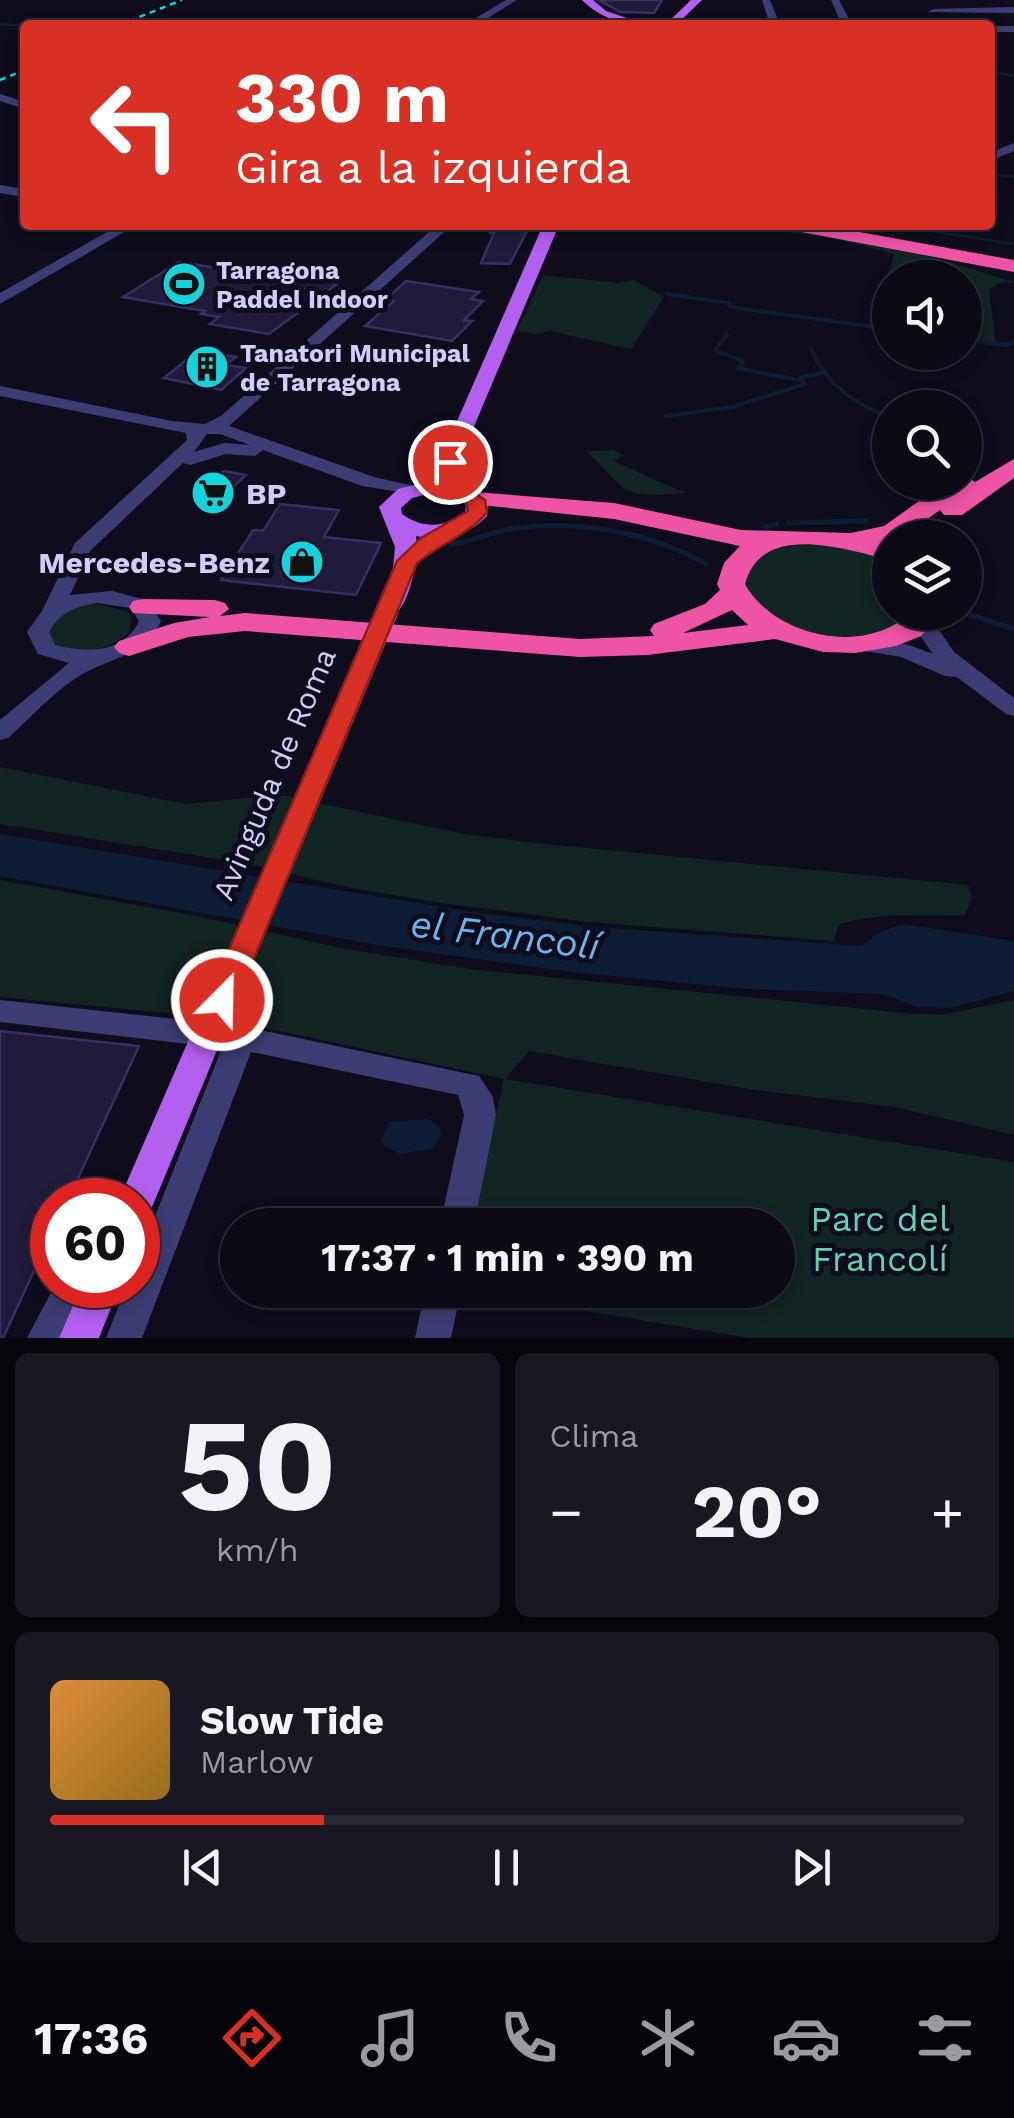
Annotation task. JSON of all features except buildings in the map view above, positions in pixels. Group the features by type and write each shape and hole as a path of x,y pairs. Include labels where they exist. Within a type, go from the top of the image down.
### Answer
{"highway":[{"path":"826,230 1014,259"},
{"path":"860,230 1014,276"},
{"path":"982,469 1014,446"},
{"path":"931,520 1014,466"},
{"path":"928,520 947,500"},
{"path":"462,509 614,511 742,538 780,540 816,536 872,546"},
{"path":"462,509 628,522 695,538 722,552 752,617 775,630 813,641 861,644 908,630"},
{"path":"854,540 872,536"},
{"path":"143,606 288,611 541,636 594,637 674,628 715,610 756,548 780,540"},
{"path":"118,651 184,629 245,622 580,648 647,646 775,630"}],"main road":[{"path":"575,0 590,13 609,20"},
{"path":"586,0 602,13 626,20"},
{"path":"677,20 700,0"},
{"path":"395,516 418,489 450,462 549,230"},
{"path":"450,462 462,509"},
{"path":"418,489 462,509"},
{"path":"395,516 426,531 462,509"},
{"path":"408,561 462,509"},
{"path":"395,516 409,542 408,561"},
{"name":"Avinguda de Roma","path":"146,1178 408,561"},
{"path":"78,1338 91,1308"}],"street":[{"path":"463,20 497,0"},
{"path":"478,20 513,0"},
{"path":"944,20 928,9 1014,10"},
{"path":"995,29 1014,32"},
{"path":"0,288 101,230"},
{"path":"0,299 120,230"},
{"path":"118,651 77,658 49,651 39,641 38,632 52,612 82,547 440,230"},
{"path":"0,391 172,426 374,484 418,489"},
{"path":"210,436 224,448 263,453"},
{"path":"210,436 369,492 395,516"},
{"path":"7,727 83,664 118,651 149,627 149,616 143,606 111,596 90,582 88,559 96,546 210,436"},
{"path":"52,612 80,600 111,596"},
{"path":"930,630 940,660"},
{"path":"861,644 906,650 940,660 1014,708"},
{"path":"35,702 47,676 49,651"},
{"path":"0,1010 207,1034 468,1085 477,1097 480,1114 461,1208"},
{"name":"Avinguda de Roma","path":"124,1338 207,1034"},
{"name":"Avinguda de Roma","path":"137,1178 166,1129"},
{"path":"45,1338 61,1308"},
{"path":"433,1338 439,1308"}],"green space":[{"path":"775,230 845,236 941,260 892,260 894,254 835,239"},
{"path":"982,272 1014,282 999,283 989,289 996,345 982,344"},
{"path":"543,275 619,283 634,280 664,297 631,349 550,331 517,331"},
{"path":"614,450 624,455 613,461 685,493 648,495 627,490 586,451"},
{"path":"829,543 872,555 872,630 886,630 859,636 813,633 772,618 756,604 746,585 756,562 777,549"},
{"path":"94,603 128,612 132,618 128,634 88,651 66,649 47,639 48,624 80,605"},
{"path":"0,767 185,804 281,795 464,834 968,885 972,898 965,915 854,920 838,925 834,941 589,922 441,903 351,888 244,863 0,824"},
{"name":"Parc del Francolí","path":"0,880 191,915 341,948 469,969 915,1014 941,1015 1014,1000 1014,1135 895,1107 755,1090 529,1051 505,1079 1014,1162 1014,1338 749,1338 568,1308 795,1308 795,1208 475,1208 504,1079 186,1011 178,1014 0,997"}],"water":[{"name":"el Francolí","path":"0,834 473,912 597,927 861,946 880,932 903,924 1014,941 1014,991 950,1008 917,1007 883,994 747,989 572,972 377,945 0,876"},
{"path":"428,1119 439,1126 442,1135 431,1149 399,1154 385,1146 382,1139 389,1122"}],"waterway":[{"path":"0,24 20,26"},
{"path":"995,73 1014,76"},
{"path":"995,175 1014,177"},
{"path":"923,230 1014,244"},
{"path":"667,294 872,327"},
{"path":"727,335 715,350 744,362 737,368 799,380"},
{"path":"982,342 1007,345 1014,341"},
{"path":"811,349 825,374 843,392 872,410"},
{"path":"666,416 732,407 805,384 800,378 821,373"},
{"path":"788,523 866,521"},
{"path":"765,527 777,524"},
{"path":"451,544 511,529 586,527 637,536 706,564"},
{"path":"982,619 1014,629"}],"railway":[{"path":"132,20 182,0"},
{"path":"0,80 20,72"}],"place":[{"name":"Tarragona Paddel Indoor","path":"184,284"},
{"name":"Tanatori Municipal de Tarragona","path":"207,367"},
{"name":"BP","path":"213,493"},
{"name":"Mercedes-Benz","path":"302,562"}],"route":[{"path":"222,1000 408,561 428,543 472,520 478,512 475,500 456,490 450,462"}]}
